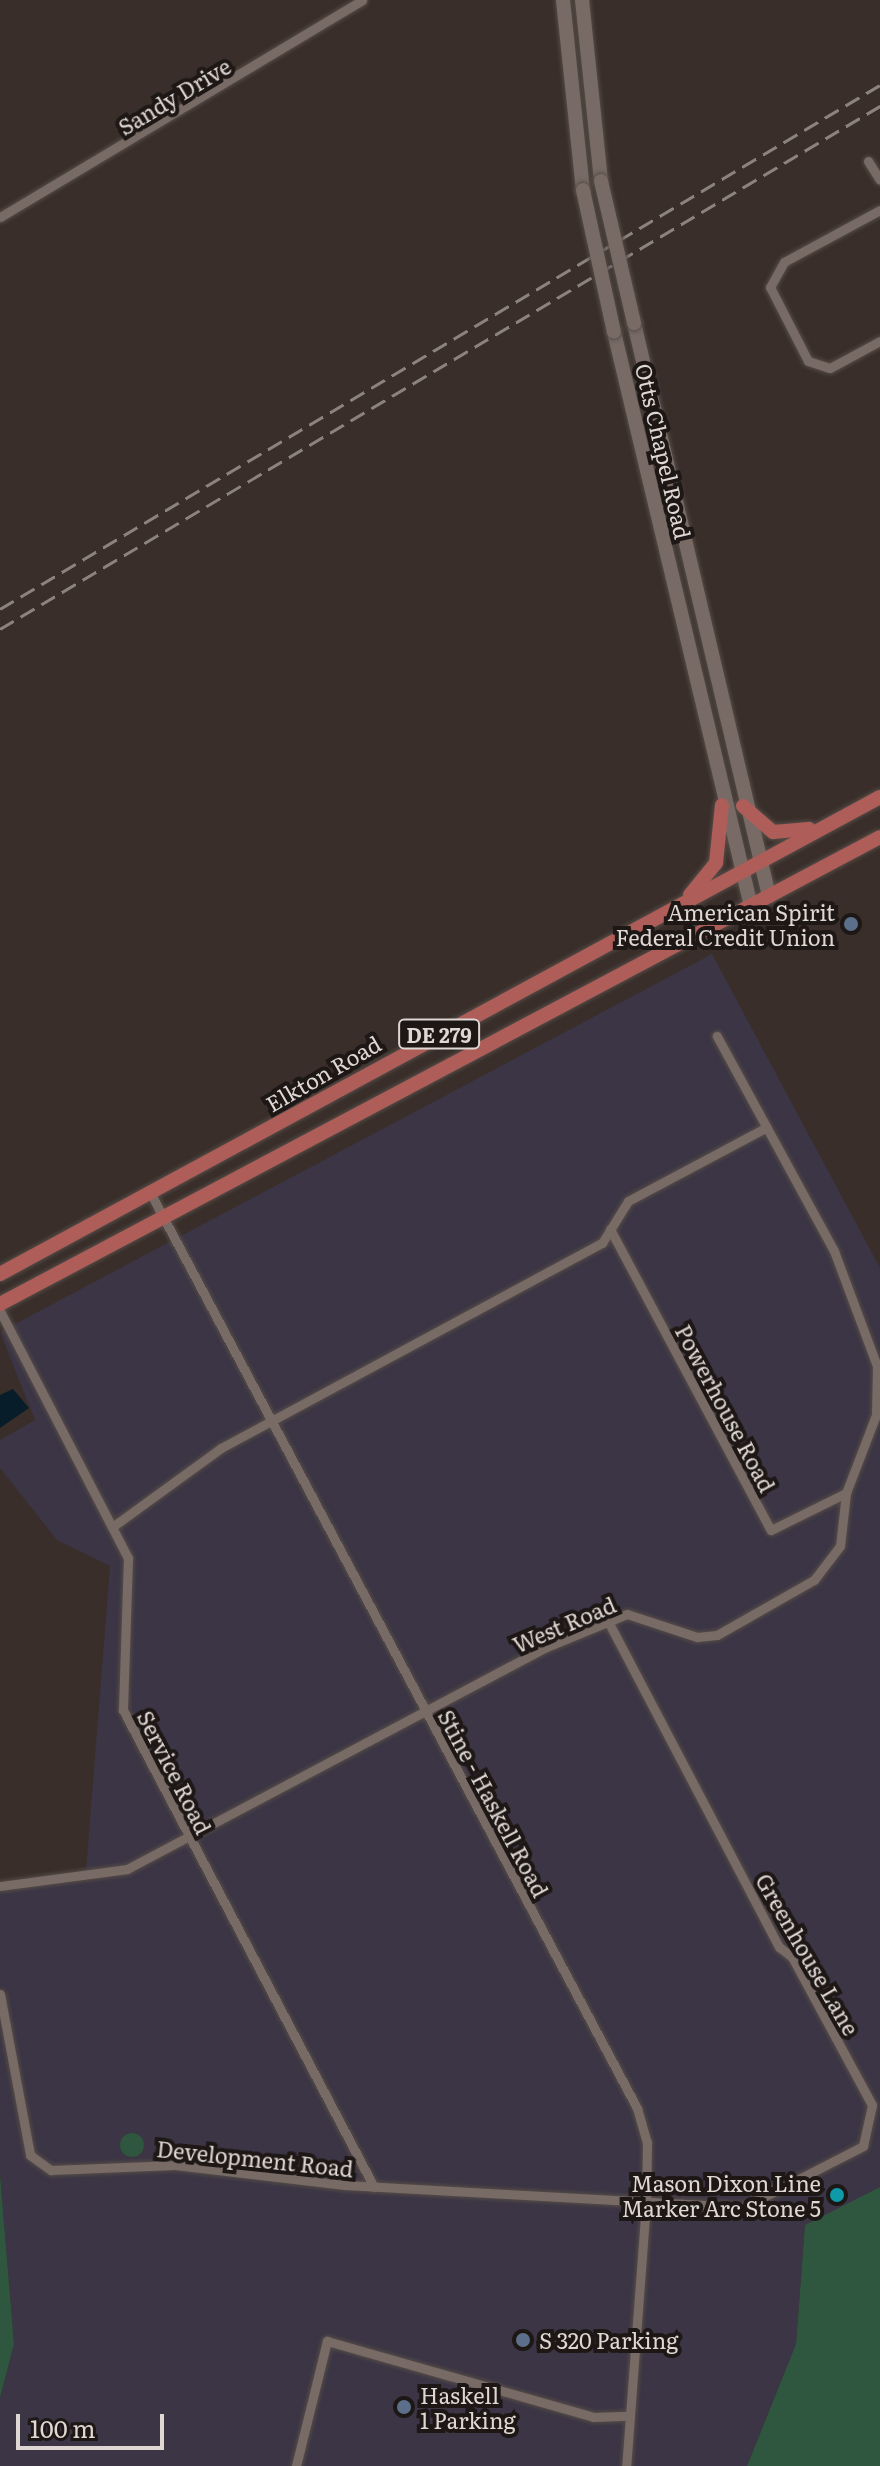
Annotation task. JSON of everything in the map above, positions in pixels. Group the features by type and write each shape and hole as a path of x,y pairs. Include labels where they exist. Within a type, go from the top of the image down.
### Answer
{"main road":[{"name":"Otts Chapel Road","path":"563,0 583,190 722,805 751,906"},
{"name":"Otts Chapel Road","path":"582,0 601,181 756,864 769,896"},
{"name":"Elkton Road","path":"0,1274 152,1196 880,797"},
{"path":"677,907 716,863 722,805"},
{"path":"743,806 778,833 829,824"},
{"name":"DE 279","path":"0,1304 880,837"}],"street":[{"name":"Sandy Drive","path":"0,217 362,0"},
{"path":"868,161 880,180"},
{"path":"880,210 784,262 770,287 808,361 830,368 880,341"},
{"name":"West Road","path":"189,1841 425,1713 608,1621 627,1614 697,1637 717,1635 814,1580 840,1546 846,1493 873,1430 877,1366 834,1251 717,1036"},
{"path":"115,1525 173,1478 602,1243 628,1201 767,1127"},
{"name":"Stine - Haskell Road","path":"152,1196 637,2108 647,2142 646,2203 626,2466"},
{"name":"Powerhouse Road","path":"610,1229 771,1530 846,1493"},
{"name":"Service Road","path":"0,1311 115,1525 129,1574 123,1710 189,1841 374,2187"},
{"name":"Greenhouse Lane","path":"608,1621 779,1947 792,1957 872,2105 863,2146 744,2207 646,2203"},
{"path":"0,1886 127,1869 189,1841"},
{"name":"Development Road","path":"0,1994 30,2155 39,2165 175,2165 374,2187 646,2203"},
{"path":"296,2466 327,2341 593,2417 629,2416"}],"shaded area":[{"path":"712,954 880,1268 880,2187 805,2226 796,2344 747,2466 0,2466 0,2398 14,2344 0,2174 0,1883 86,1871 110,1566 57,1540 0,1468 0,1440 35,1420 0,1332"}],"green space":[{"path":"132,2133 141,2136 144,2145 141,2154 132,2157 123,2154 120,2145 123,2136"},
{"path":"0,2174 14,2344 0,2398"},
{"path":"880,2187 880,2466 747,2466 796,2344 805,2225"}],"water":[{"path":"13,1389 29,1408 0,1428 0,1395"}],"railway":[{"path":"0,609 880,85"},
{"path":"0,629 880,106"}],"place":[{"name":"American Spirit Federal Credit Union","path":"851,924"},
{"name":"Mason Dixon Line Marker Arc Stone 5","path":"837,2195"},
{"name":"S 320 Parking","path":"523,2340"},
{"name":"Haskell 1 Parking","path":"404,2407"}]}
